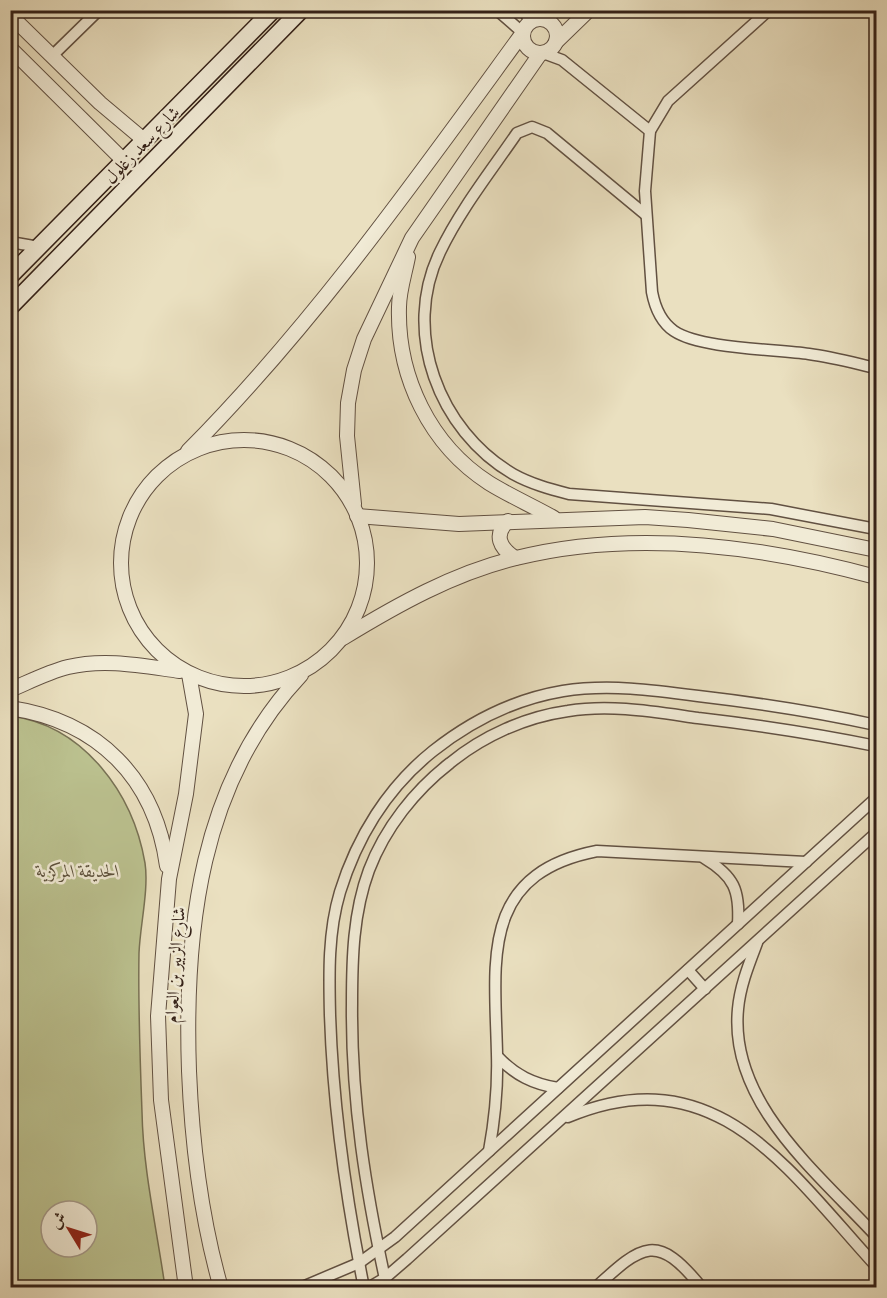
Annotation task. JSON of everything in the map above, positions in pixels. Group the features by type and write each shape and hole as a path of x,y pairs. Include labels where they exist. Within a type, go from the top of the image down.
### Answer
{"main road":[{"name":"شارع سعد زغلول","path":"10,276 273,10"},
{"name":"شارع سعد زغلول","path":"10,307 301,10"}],"street":[{"path":"52,56 99,10"},
{"path":"497,10 522,33 529,50 562,60 650,131"},
{"path":"521,10 553,24 562,60"},
{"path":"356,512 347,436 348,403 354,370 364,339 412,238 542,53 556,43 589,10"},
{"path":"769,10 668,101 650,131 645,175 652,292 659,314 674,331 688,338 709,343 812,354 876,368"},
{"path":"10,15 100,103 144,140"},
{"path":"183,456 270,365 310,316 537,16"},
{"path":"10,48 124,161"},
{"path":"83,120 100,103"},
{"path":"646,215 547,133 532,127 517,133 439,253 429,285 424,318 427,352 436,384 451,414 468,437 490,458 514,474 541,486 569,494 771,509 876,530"},
{"path":"412,238 399,304 399,338 406,371 434,432 460,460 490,483 556,519"},
{"path":"10,245 16,243 39,247"},
{"path":"10,690 58,670 89,663 111,663 187,673 228,686 248,687 268,684 305,670 321,659 341,639 355,616 364,590 367,562 364,535 356,512 337,481 299,452 276,444 253,440 228,441 205,446 183,456 163,470 136,504 122,546 123,590 140,630 154,648 187,673"},
{"path":"356,512 425,523 645,517 773,529 876,550"},
{"path":"508,521 499,533 499,540 502,548 515,558"},
{"path":"341,639 418,595 459,577 515,558 568,549 652,543 783,557 876,577"},
{"name":"شارع الزبير بن العوام","path":"221,1287 201,1190 190,1092 188,999 194,915 211,836 228,788 261,725 285,692 305,670"},
{"name":"شارع الزبير بن العوام","path":"186,1287 163,1122 158,990 169,879 193,744 196,714 187,673"},
{"path":"876,725 816,713 643,689 603,687 563,691 524,701 495,712 451,737 419,762 392,792 369,825 351,862 333,926 330,996 331,1048 340,1137 359,1263 366,1287 386,1283 559,1121 876,833"},
{"path":"642,711 643,689"},
{"path":"10,708 58,719 86,732 108,750 144,796 157,822 165,850 169,879"},
{"path":"386,1283 377,1252 359,1140 352,1048 354,932 370,869 388,833 409,802 435,775 464,751 496,733 531,719 568,711 596,709 642,711 819,735 876,746"},
{"path":"300,1287 359,1263 377,1252 876,798"},
{"path":"489,1150 495,1120 498,1057 495,946 502,922 530,880 549,866 572,855 597,850 704,858 806,862"},
{"path":"704,858 721,868 731,879 737,893 738,924"},
{"path":"351,862 370,869"},
{"path":"757,941 742,986 738,1009 741,1054 747,1076 756,1097 776,1126 876,1236"},
{"path":"688,970 705,989"},
{"path":"498,1057 525,1078 558,1088"},
{"path":"559,1121 602,1105 635,1100 669,1100 712,1112 751,1134 768,1149 876,1266"},
{"path":"595,1287 629,1257 656,1251 681,1261 702,1287"}],"green space":[{"name":"الحديقة المركزية","path":"11,716 37,722 61,733 82,748 117,788 139,837 146,873 139,973 143,1134 165,1287 11,1287"}]}
